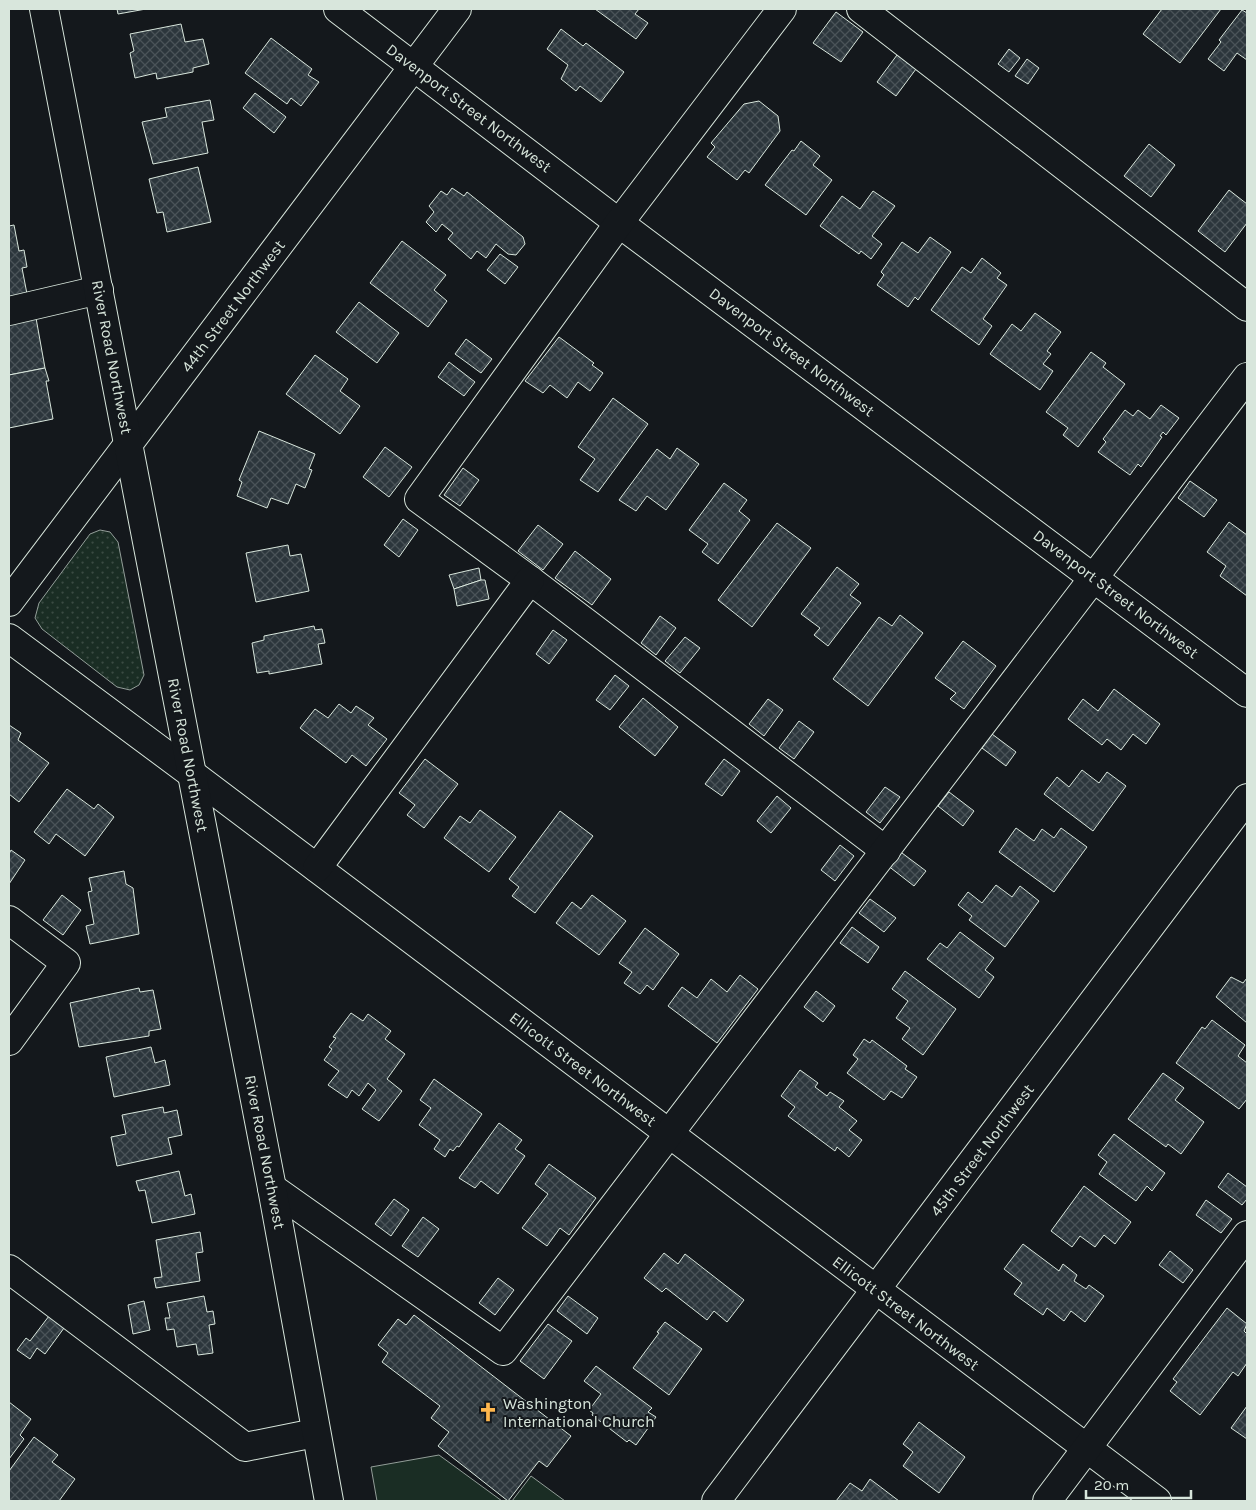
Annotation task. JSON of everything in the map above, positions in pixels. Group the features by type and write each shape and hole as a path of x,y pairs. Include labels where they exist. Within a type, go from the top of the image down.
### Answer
{"street":[{"name":"River Road Northwest","path":"44,9 272,1188 315,1433 329,1501"},
{"name":"Davenport Street Northwest","path":"338,9 619,223 1247,693"},
{"name":"44th Street Northwest","path":"9,602 457,9"},
{"path":"782,9 619,223 419,499 530,580 886,851"},
{"path":"862,9 1247,307"},
{"path":"9,312 99,290"},
{"path":"272,1188 503,1351 1247,376"},
{"path":"317,868 530,580"},
{"name":"Ellicott Street Northwest","path":"9,638 1157,1501"},
{"name":"45th Street Northwest","path":"716,1501 1247,798"},
{"path":"9,920 66,963 9,1041"},
{"path":"1047,1501 1247,1235"},
{"path":"9,1269 244,1447 315,1433"}],"green space":[{"path":"100,530 110,532 118,542 144,675 139,685 130,690 117,687 42,629 35,618 39,603 90,534"},
{"path":"439,1455 502,1501 377,1501 371,1467"},
{"path":"531,1476 565,1501 512,1501"}],"building":[{"path":"117,9 146,9 118,14"},
{"path":"595,9 639,9 635,14 648,23 636,39"},
{"path":"1162,9 1221,9 1180,63 1143,34"},
{"path":"1242,10 1247,13 1247,60 1237,53 1224,71 1208,59 1221,42 1219,40"},
{"path":"836,12 863,32 841,62 813,43"},
{"path":"181,24 185,42 203,39 209,64 193,68 193,72 157,79 156,73 135,78 130,53 134,51 130,34"},
{"path":"561,29 583,46 586,43 624,72 601,102 580,86 576,91 561,79 568,65 547,49"},
{"path":"271,38 312,69 308,75 319,82 301,106 291,98 287,104 245,73"},
{"path":"1009,49 1020,58 1009,72 998,64"},
{"path":"897,55 916,69 896,96 877,82"},
{"path":"1027,59 1039,68 1028,84 1015,76"},
{"path":"255,93 286,117 274,133 243,108"},
{"path":"210,100 214,120 202,122 208,153 153,164 142,122 167,117 165,108"},
{"path":"759,101 778,116 780,131 749,173 745,170 737,180 707,157 715,147 711,143 744,104"},
{"path":"801,141 820,156 813,165 832,180 806,215 765,185"},
{"path":"1149,144 1175,165 1151,197 1124,176"},
{"path":"198,167 211,222 167,232 163,212 157,213 149,179"},
{"path":"452,188 464,196 467,192 523,237 525,244 516,255 508,254 496,244 486,258 477,251 471,259 448,239 453,233 442,224 436,232 426,222 434,212 429,206 441,191 447,195"},
{"path":"1229,190 1247,204 1247,223 1225,252 1198,231"},
{"path":"873,191 895,206 872,236 882,244 871,259 861,251 859,254 820,226 842,196 860,209"},
{"path":"14,225 19,251 24,250 27,267 22,268 27,294 9,297 9,226"},
{"path":"930,237 951,252 918,300 915,297 908,307 877,285 884,275 881,272 902,242 918,253"},
{"path":"402,241 446,275 434,290 447,301 428,327 370,283"},
{"path":"500,254 518,267 505,284 487,270"},
{"path":"982,258 1001,273 997,278 1007,285 983,319 992,326 979,345 931,310 962,267 971,273"},
{"path":"359,302 399,333 377,363 336,332"},
{"path":"1035,313 1061,332 1047,351 1051,354 1043,364 1053,371 1040,390 990,354 1012,324 1021,331"},
{"path":"36,318 45,368 9,375 9,323"},
{"path":"559,337 594,363 592,365 603,373 590,391 578,382 567,398 550,385 543,393 525,381"},
{"path":"466,339 492,359 481,373 455,354"},
{"path":"1091,352 1106,363 1103,367 1125,384 1078,447 1063,435 1068,428 1046,412"},
{"path":"315,355 348,379 340,391 360,406 340,434 286,394"},
{"path":"449,362 475,382 464,396 438,377"},
{"path":"45,368 49,381 46,381 53,419 9,428 9,375"},
{"path":"613,398 648,424 598,492 580,480 595,459 578,447"},
{"path":"1161,405 1179,418 1166,435 1163,432 1160,436 1162,437 1141,467 1138,464 1130,475 1098,452 1106,442 1103,439 1125,410 1133,416 1138,410 1150,419"},
{"path":"259,431 315,454 309,469 312,470 305,488 296,484 288,504 271,498 267,508 237,496 242,482 239,480"},
{"path":"385,447 412,467 389,497 363,477"},
{"path":"677,448 699,464 666,510 647,496 636,511 619,500 657,449 670,459"},
{"path":"463,468 479,480 460,506 444,495"},
{"path":"1190,481 1217,500 1204,517 1178,498"},
{"path":"724,483 747,500 739,511 750,520 718,564 702,552 708,544 689,530"},
{"path":"403,519 418,530 399,557 384,545"},
{"path":"1229,522 1247,535 1247,596 1220,576 1226,566 1207,552"},
{"path":"777,523 811,548 752,627 718,600"},
{"path":"538,525 563,544 543,570 518,551"},
{"path":"288,545 290,556 301,554 309,591 256,602 246,553"},
{"path":"575,551 611,579 592,605 555,578"},
{"path":"837,567 859,584 850,595 861,603 828,646 814,635 820,628 801,614"},
{"path":"479,568 481,580 454,589 449,575"},
{"path":"485,580 489,599 457,606 454,589"},
{"path":"900,615 923,633 868,706 833,679 879,617 892,626"},
{"path":"660,616 676,628 656,655 641,643"},
{"path":"314,626 315,630 322,629 325,643 318,644 322,664 269,674 269,671 257,673 252,643 264,640 264,636"},
{"path":"553,630 567,640 549,664 536,654"},
{"path":"685,637 700,648 680,673 665,661"},
{"path":"963,641 996,666 964,709 950,699 956,693 935,678"},
{"path":"615,675 629,686 610,710 596,700"},
{"path":"1114,689 1160,724 1146,744 1133,734 1121,750 1107,739 1102,745 1068,719 1083,699 1098,711"},
{"path":"643,698 678,727 655,756 619,727"},
{"path":"768,699 783,710 764,736 749,724"},
{"path":"339,704 351,713 356,706 374,718 368,725 387,739 366,766 352,755 346,763 300,728 315,709 328,718"},
{"path":"799,721 814,732 794,759 779,748"},
{"path":"9,725 21,733 18,740 49,763 19,802 9,794"},
{"path":"992,734 1016,752 1006,766 982,748"},
{"path":"425,759 458,784 424,828 407,815 415,805 399,793"},
{"path":"724,759 740,771 722,796 705,784"},
{"path":"1082,770 1099,783 1107,772 1126,786 1093,831 1044,794 1057,777 1069,787"},
{"path":"885,787 900,797 880,823 866,812"},
{"path":"67,789 94,809 98,804 114,817 85,856 56,834 49,844 34,832"},
{"path":"949,792 974,811 963,826 938,806"},
{"path":"777,796 791,808 771,833 757,821"},
{"path":"480,810 516,837 489,872 444,838 460,816 470,823"},
{"path":"560,811 593,836 535,913 512,896 519,887 509,879"},
{"path":"1016,828 1034,841 1042,829 1054,838 1061,828 1087,847 1054,892 999,852"},
{"path":"840,845 854,856 835,881 821,870"},
{"path":"11,850 25,860 9,884 9,854"},
{"path":"898,850 926,871 914,886 887,865"},
{"path":"124,871 126,884 133,888 139,934 90,944 86,926 94,924 88,892 92,891 89,878"},
{"path":"996,885 1012,897 1020,886 1039,901 1005,947 969,920 972,916 958,905 968,892 982,903"},
{"path":"62,895 81,910 63,935 43,920"},
{"path":"592,895 626,921 599,955 556,923 572,902 581,909"},
{"path":"870,899 896,918 884,932 859,913"},
{"path":"852,927 879,947 868,963 840,943"},
{"path":"645,928 679,954 653,990 647,985 640,994 624,983 632,972 619,963"},
{"path":"960,932 994,958 985,970 994,977 979,998 927,959 940,943 947,948"},
{"path":"905,971 956,1009 923,1055 902,1039 910,1028 896,1018 908,1001 892,989"},
{"path":"740,975 758,989 717,1043 668,1006 682,987 697,998 711,979 727,992"},
{"path":"1231,977 1243,983 1247,978 1247,1023 1216,997"},
{"path":"139,988 140,992 153,990 161,1029 149,1031 149,1036 79,1047 70,1003"},
{"path":"816,991 835,1006 823,1022 804,1007"},
{"path":"351,1013 363,1021 368,1014 391,1031 385,1039 405,1054 387,1079 402,1091 379,1121 362,1109 376,1090 368,1083 359,1096 352,1090 347,1098 328,1085 339,1071 324,1060 332,1049 329,1047 336,1038 333,1037"},
{"path":"1212,1020 1245,1045 1238,1056 1247,1063 1247,1099 1239,1109 1176,1063 1202,1027 1205,1029"},
{"path":"864,1039 870,1043 872,1040 907,1066 905,1069 917,1077 902,1098 891,1091 884,1100 847,1073 858,1059 853,1055"},
{"path":"151,1047 155,1063 165,1060 170,1085 114,1097 106,1057"},
{"path":"800,1070 818,1083 815,1087 827,1096 830,1092 844,1101 839,1107 857,1121 849,1130 862,1140 849,1157 837,1147 835,1151 788,1116 795,1107 781,1096"},
{"path":"1163,1073 1184,1088 1175,1100 1204,1122 1181,1154 1168,1144 1166,1147 1128,1119"},
{"path":"434,1079 482,1114 459,1147 457,1146 453,1151 450,1149 445,1157 434,1149 440,1140 419,1125 431,1108 420,1100"},
{"path":"163,1107 164,1113 177,1110 182,1135 168,1138 172,1154 117,1166 111,1137 126,1134 122,1115"},
{"path":"499,1123 522,1140 515,1149 525,1156 498,1194 481,1181 475,1188 459,1178"},
{"path":"1114,1134 1165,1173 1152,1191 1147,1186 1136,1201 1099,1174 1107,1162 1098,1155"},
{"path":"549,1164 596,1198 569,1235 560,1228 547,1246 522,1228 548,1194 535,1184"},
{"path":"179,1171 185,1196 191,1194 195,1214 152,1223 145,1190 139,1191 136,1181"},
{"path":"1228,1173 1247,1187 1247,1199 1242,1205 1218,1187"},
{"path":"1084,1186 1131,1222 1115,1244 1104,1235 1095,1247 1080,1236 1072,1247 1051,1231"},
{"path":"394,1199 409,1210 391,1236 375,1224"},
{"path":"1206,1200 1232,1219 1221,1233 1196,1215"},
{"path":"423,1217 439,1229 418,1257 402,1246"},
{"path":"200,1232 203,1252 196,1253 200,1281 156,1288 154,1278 162,1277 156,1240"},
{"path":"1023,1244 1059,1271 1063,1264 1077,1275 1074,1281 1086,1289 1089,1285 1104,1296 1085,1322 1071,1311 1064,1321 1047,1308 1043,1315 1014,1294 1022,1283 1004,1269"},
{"path":"1170,1251 1193,1270 1183,1283 1159,1265"},
{"path":"664,1253 678,1264 685,1254 744,1300 727,1322 714,1311 707,1320 666,1288 662,1292 644,1278"},
{"path":"498,1278 514,1290 495,1315 479,1303"},
{"path":"204,1296 207,1312 213,1311 215,1324 209,1325 213,1353 198,1355 196,1344 177,1347 174,1329 167,1330 165,1318 170,1318 167,1303"},
{"path":"568,1296 598,1318 587,1334 557,1311"},
{"path":"144,1301 150,1330 133,1334 128,1305"},
{"path":"1227,1308 1247,1324 1244,1331 1247,1334 1247,1363 1238,1376 1233,1372 1200,1415 1170,1391 1177,1382 1173,1379"},
{"name":"Washington International Church","path":"414,1315 571,1436 547,1467 539,1461 508,1501 438,1446 449,1432 431,1418 440,1406 382,1362 388,1353 378,1345 398,1319 406,1325"},
{"path":"49,1316 64,1328 45,1354 37,1348 30,1359 17,1350 26,1338 30,1341"},
{"path":"665,1322 702,1349 669,1395 633,1368"},
{"path":"548,1324 572,1341 544,1379 520,1361"},
{"path":"596,1366 652,1408 648,1412 656,1417 636,1445 629,1440 627,1442 592,1415 593,1413 589,1410 601,1394 584,1381"},
{"path":"9,1402 31,1419 20,1435 24,1439 9,1459"},
{"path":"1247,1406 1247,1439 1231,1428"},
{"path":"919,1422 965,1457 939,1493 903,1466 913,1452 903,1444"},
{"path":"34,1437 58,1455 52,1462 75,1479 59,1501 9,1501 9,1471"},
{"path":"870,1479 899,1501 836,1501 850,1483 862,1491"}],"place":[{"name":"Washington International Church","path":"488,1412"}]}
